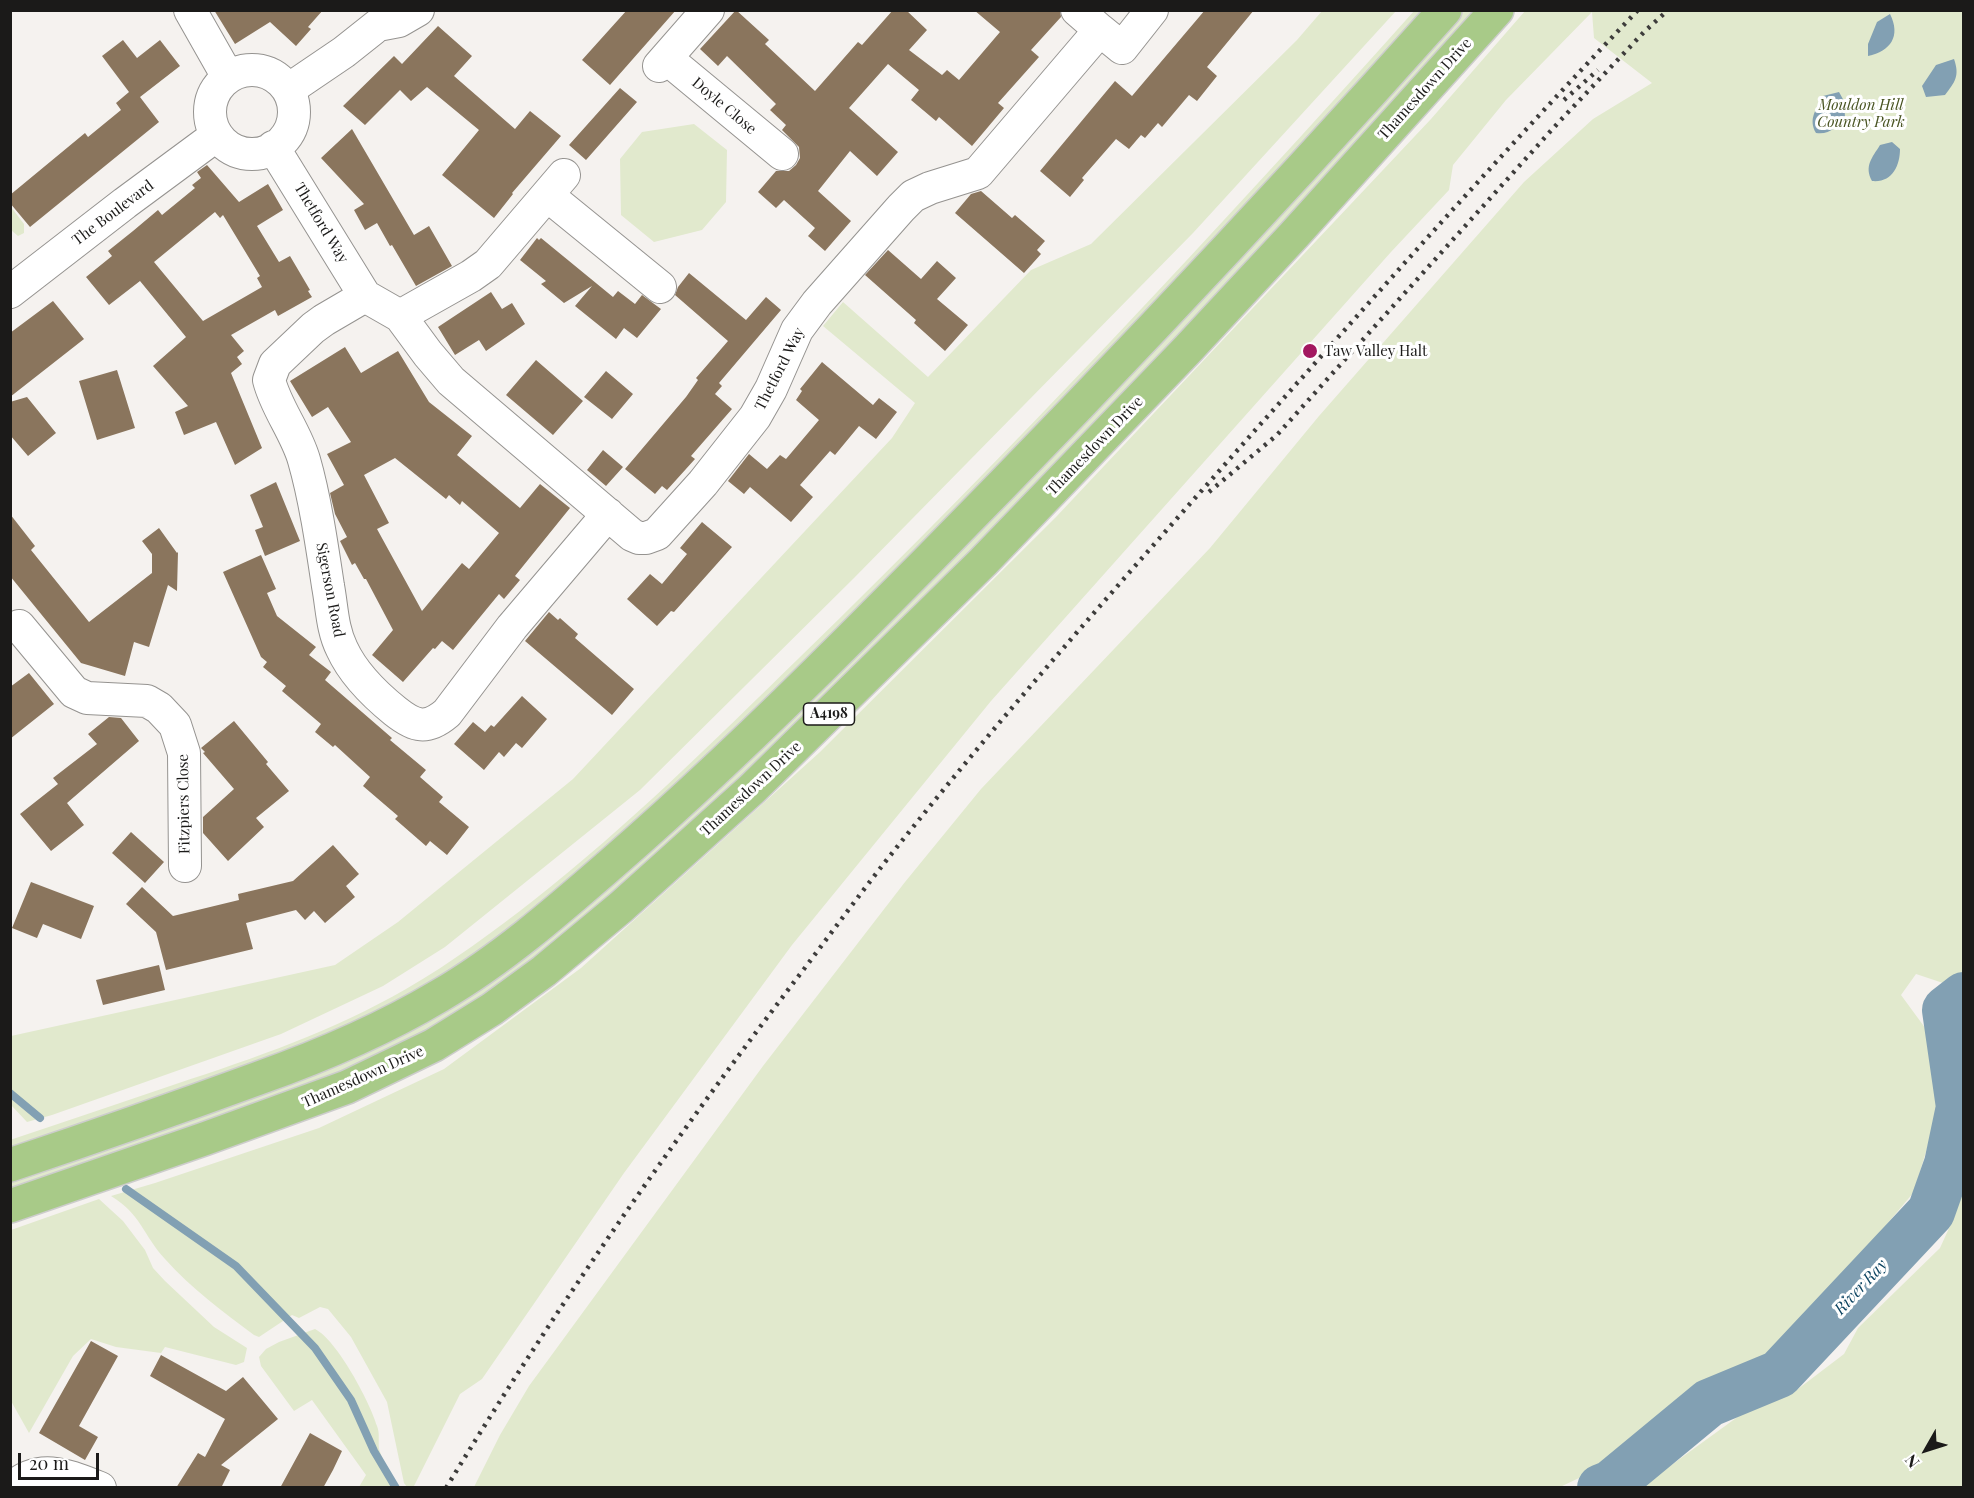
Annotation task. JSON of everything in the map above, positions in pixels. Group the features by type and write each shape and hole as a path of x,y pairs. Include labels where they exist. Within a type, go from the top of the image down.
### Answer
{"main road":[{"name":"A4198","path":"10,1165 214,1096 336,1049 442,995 526,936 602,873 722,765 910,579 1181,300 1444,10"},
{"name":"Thamesdown Drive","path":"10,1206 347,1087 434,1045 492,1009 544,971 621,907 752,789 982,562 1188,349 1497,10"}],"street":[{"path":"190,10 228,77"},
{"path":"288,90 344,52 378,18 399,21 418,10"},
{"name":"Doyle Close","path":"708,10 662,62 782,154"},
{"name":"Thetford Way","path":"273,147 365,296 400,316 451,381 632,535 646,538 657,534 703,483 755,417 771,389 797,330 836,282 913,196 930,188 978,173 1088,20 1122,48 1152,10"},
{"path":"244,71 261,71 276,78 288,90 293,106 292,123 285,137 273,147 264,152 246,153 230,147 217,135 211,120 211,104 217,88 228,77 244,71"},
{"name":"The Boulevard","path":"10,292 217,135"},
{"path":"400,316 488,264 556,185 660,287"},
{"name":"Sigerson Road","path":"365,296 313,328 275,364 269,380 305,461 321,542 333,622 340,647 351,666 390,707 404,719 421,725 434,723 447,713 534,600 608,514"},
{"name":"Fitzpiers Close","path":"13,625 74,692 87,698 147,701 159,708 175,725 184,753 185,866"},
{"path":"12,1488 31,1476 44,1472 65,1474 100,1488"}],"green space":[{"path":"1322,11 1396,11 1193,233 854,578 640,790 445,947 383,986 281,1034 52,1115 27,1122 11,1105 11,1036 335,965 398,922 573,779 892,438 915,403 823,326 843,302 928,377 1031,270 1091,244 1297,40"},
{"path":"1414,11 1425,11 1121,341 974,492 708,757 517,924 424,989 295,1050 11,1149 10,1140 264,1054 350,1018 406,989 472,947 569,872 703,752 958,500 1189,258"},
{"path":"1463,11 1475,11 1227,283 981,542 705,814 550,948 450,1019 352,1070 11,1190 10,1180 462,999 1192,310"},
{"name":"Mouldon Hill Country Park","path":"1525,11 1963,11 1963,981 1949,985 1916,974 1901,995 1934,1040 1939,1108 1914,1192 1768,1365 1687,1409 1615,1461 1560,1487 474,1487 500,1435 529,1386 763,1066 905,882 981,789 1210,548 1319,416 1524,182 1593,119 1652,83 1594,38 1592,12 1506,100 1453,165 1449,190 1391,252 991,701 792,945 624,1173 482,1379 460,1394 414,1486 407,1487 404,1483 387,1402 351,1337 328,1309 320,1307 299,1318 292,1315 259,1337 254,1335 186,1280 165,1259 129,1210 111,1196 319,1128 444,1069 581,968 820,752 1056,517 1431,119"},
{"path":"694,124 727,150 726,202 702,230 654,242 621,215 620,159 642,132"},
{"path":"11,207 24,224 24,233 18,236 11,230"},
{"path":"1963,1166 1963,1487 1641,1487 1754,1405 1777,1400 1798,1389 1844,1354 1858,1328 1940,1248 1955,1215"},
{"path":"99,1199 123,1221 145,1250 153,1268 165,1281 214,1327 247,1348 244,1362 236,1365 165,1347 161,1353 116,1347 91,1339 73,1356 29,1433 11,1401 11,1230"},
{"path":"315,1329 333,1345 352,1373 367,1402 378,1429 379,1449 394,1487 359,1487 366,1475 312,1400 294,1411 261,1366 259,1357 266,1349"}],"water":[{"path":"1890,14 1894,29 1892,41 1883,50 1868,56 1868,44 1877,22"},
{"path":"1954,59 1956,74 1949,90 1945,95 1926,97 1922,86 1936,65"},
{"path":"1839,92 1844,101 1845,117 1829,131 1816,133 1813,119 1823,96"},
{"path":"1892,142 1900,149 1894,172 1885,179 1872,181 1869,166 1872,158 1880,145"}],"building":[{"path":"214,10 323,10 308,27 311,29 296,46 270,22 235,44"},
{"path":"627,10 676,10 610,85 582,60"},
{"path":"736,10 769,40 765,44 815,91 858,42 862,45 893,10 906,10 927,30 909,50 942,75 947,70 959,80 1000,32 974,10 1060,10 1061,17 1031,50 1039,57 998,103 1004,108 972,146 939,117 936,121 911,100 919,90 888,64 849,108 898,152 877,176 850,151 818,191 851,221 825,251 808,236 815,228 784,200 776,208 758,192 776,171 789,171 800,158 799,147 782,130 786,125 770,110 776,104 727,56 718,66 700,49"},
{"path":"1205,10 1254,10 1207,67 1217,76 1197,101 1189,95 1162,127 1158,123 1145,138 1141,135 1129,149 1116,139 1082,178 1084,180 1070,197 1040,171 1115,81 1132,96"},
{"path":"438,26 472,56 454,76 515,129 530,111 561,136 512,193 494,218 442,175 479,130 427,87 411,101 400,90 365,125 343,106 394,56 402,64"},
{"path":"123,40 137,58 160,40 180,66 140,97 159,122 30,227 10,203 10,195 85,133 88,137 121,110 116,103 129,92 102,56"},
{"path":"620,88 637,102 586,160 569,145"},
{"path":"352,129 414,235 429,226 452,266 416,286 377,223 365,230 354,210 364,204 321,158"},
{"path":"207,165 239,202 268,184 283,210 257,226 279,262 290,256 312,297 278,316 275,310 231,335 244,351 237,357 242,364 231,373 262,448 235,465 216,422 184,435 175,412 188,406 153,366 186,337 140,281 109,305 86,277 112,256 108,251 158,210 162,215 195,188 192,185 201,178 197,172","holes":["215,212 220,218 223,215 260,276 257,278 262,287 203,321 154,262"]},
{"path":"981,191 1012,218 1015,215 1045,241 1037,250 1041,254 1024,273 955,213 971,194"},
{"path":"537,238 539,240 541,238 613,297 618,291 635,304 642,295 661,309 637,338 624,328 616,339 575,306 592,286 564,303 541,284 546,281 520,260"},
{"path":"888,250 921,279 937,261 956,278 937,299 968,325 945,351 914,323 916,320 865,275"},
{"path":"689,273 746,320 766,297 781,310 719,383 722,386 715,394 732,409 691,456 695,459 667,490 662,486 655,494 625,469 686,397 698,380 696,378 728,341 675,295"},
{"path":"491,292 502,309 512,303 525,324 486,351 479,340 455,355 438,327"},
{"path":"53,301 84,339 10,397 10,333"},
{"path":"345,347 361,373 398,351 429,402 472,436 457,455 520,508 540,484 570,508 515,576 520,580 504,599 499,594 453,650 442,641 435,649 433,648 403,682 372,655 393,630 366,579 355,563 352,565 340,541 347,537 335,514 330,493 344,485 327,454 351,442 328,407 312,417 290,381","holes":["395,458 446,499 449,495 460,505 462,501 499,533 469,569 462,563 422,611 377,529 389,523 364,475"]},
{"path":"536,360 583,401 553,435 506,395"},
{"path":"822,362 873,405 879,398 897,412 876,439 859,426 835,455 830,451 800,485 813,497 791,522 750,487 744,494 728,481 749,454 767,469 780,455 786,459 819,420 796,400 802,391 800,389"},
{"path":"117,370 135,428 97,440 79,381"},
{"path":"606,371 633,394 612,419 584,397"},
{"path":"27,397 56,433 28,456 10,435 10,402"},
{"path":"603,450 623,467 606,486 587,470"},
{"path":"276,482 300,541 265,556 255,530 263,527 250,495"},
{"path":"10,514 35,546 31,550 89,622 152,573 152,554 142,541 159,528 178,552 177,591 168,585 149,647 134,642 125,676 81,663 10,576"},
{"path":"702,522 732,547 674,612 671,611 657,626 627,599 650,574 662,584 687,554 680,548"},
{"path":"261,555 276,589 267,593 277,616 316,647 309,655 331,672 325,680 426,770 420,777 443,797 439,802 469,827 447,855 430,841 426,846 395,819 398,816 363,786 370,777 335,745 333,747 315,732 321,724 282,691 286,686 263,667 267,662 261,657 223,572"},
{"path":"549,612 558,620 560,618 578,634 575,638 634,689 612,715 525,641"},
{"path":"29,673 54,704 10,739 10,687"},
{"path":"522,696 547,719 522,748 516,743 504,757 499,752 484,770 454,744 473,722 485,732 491,725 494,727"},
{"path":"109,717 121,718 139,741 67,803 84,825 51,851 20,814 58,784 53,778 97,744 88,734"},
{"path":"234,721 289,791 256,818 264,827 228,861 203,833 203,817 234,789 201,748"},
{"path":"131,832 164,862 145,883 112,853"},
{"path":"333,845 359,874 346,886 355,897 325,923 314,911 305,920 296,910 246,923 253,949 166,970 156,932 126,904 142,887 173,916 239,900 238,894 293,881"},
{"path":"31,882 94,906 81,939 43,924 37,938 12,928"},
{"path":"159,965 165,990 103,1005 96,980"},
{"path":"91,1341 118,1356 79,1426 98,1437 85,1460 39,1433"},
{"path":"161,1355 226,1391 243,1377 278,1419 221,1465 230,1470 221,1488 176,1488 198,1453 205,1457 225,1419 150,1376"},
{"path":"310,1433 342,1451 333,1470 323,1488 280,1488"}],"waterway":[{"path":"1959,998 1964,982"},
{"name":"River Ray","path":"1601,1488 1611,1484 1709,1403 1779,1374 1931,1212 1948,1164 1960,1107 1946,1010 1964,996"},
{"path":"10,1093 40,1118"},
{"path":"126,1189 236,1266 315,1348 351,1400 374,1451 396,1488"}],"railway":[{"path":"446,1488 530,1354 663,1159 756,1032 897,847 1030,687 1258,427 1399,269 1638,10"},
{"path":"1209,492 1277,435 1557,124 1644,32 1668,10"},
{"path":"1564,100 1598,70"}],"place":[{"name":"Taw Valley Halt","path":"1310,351"}]}
